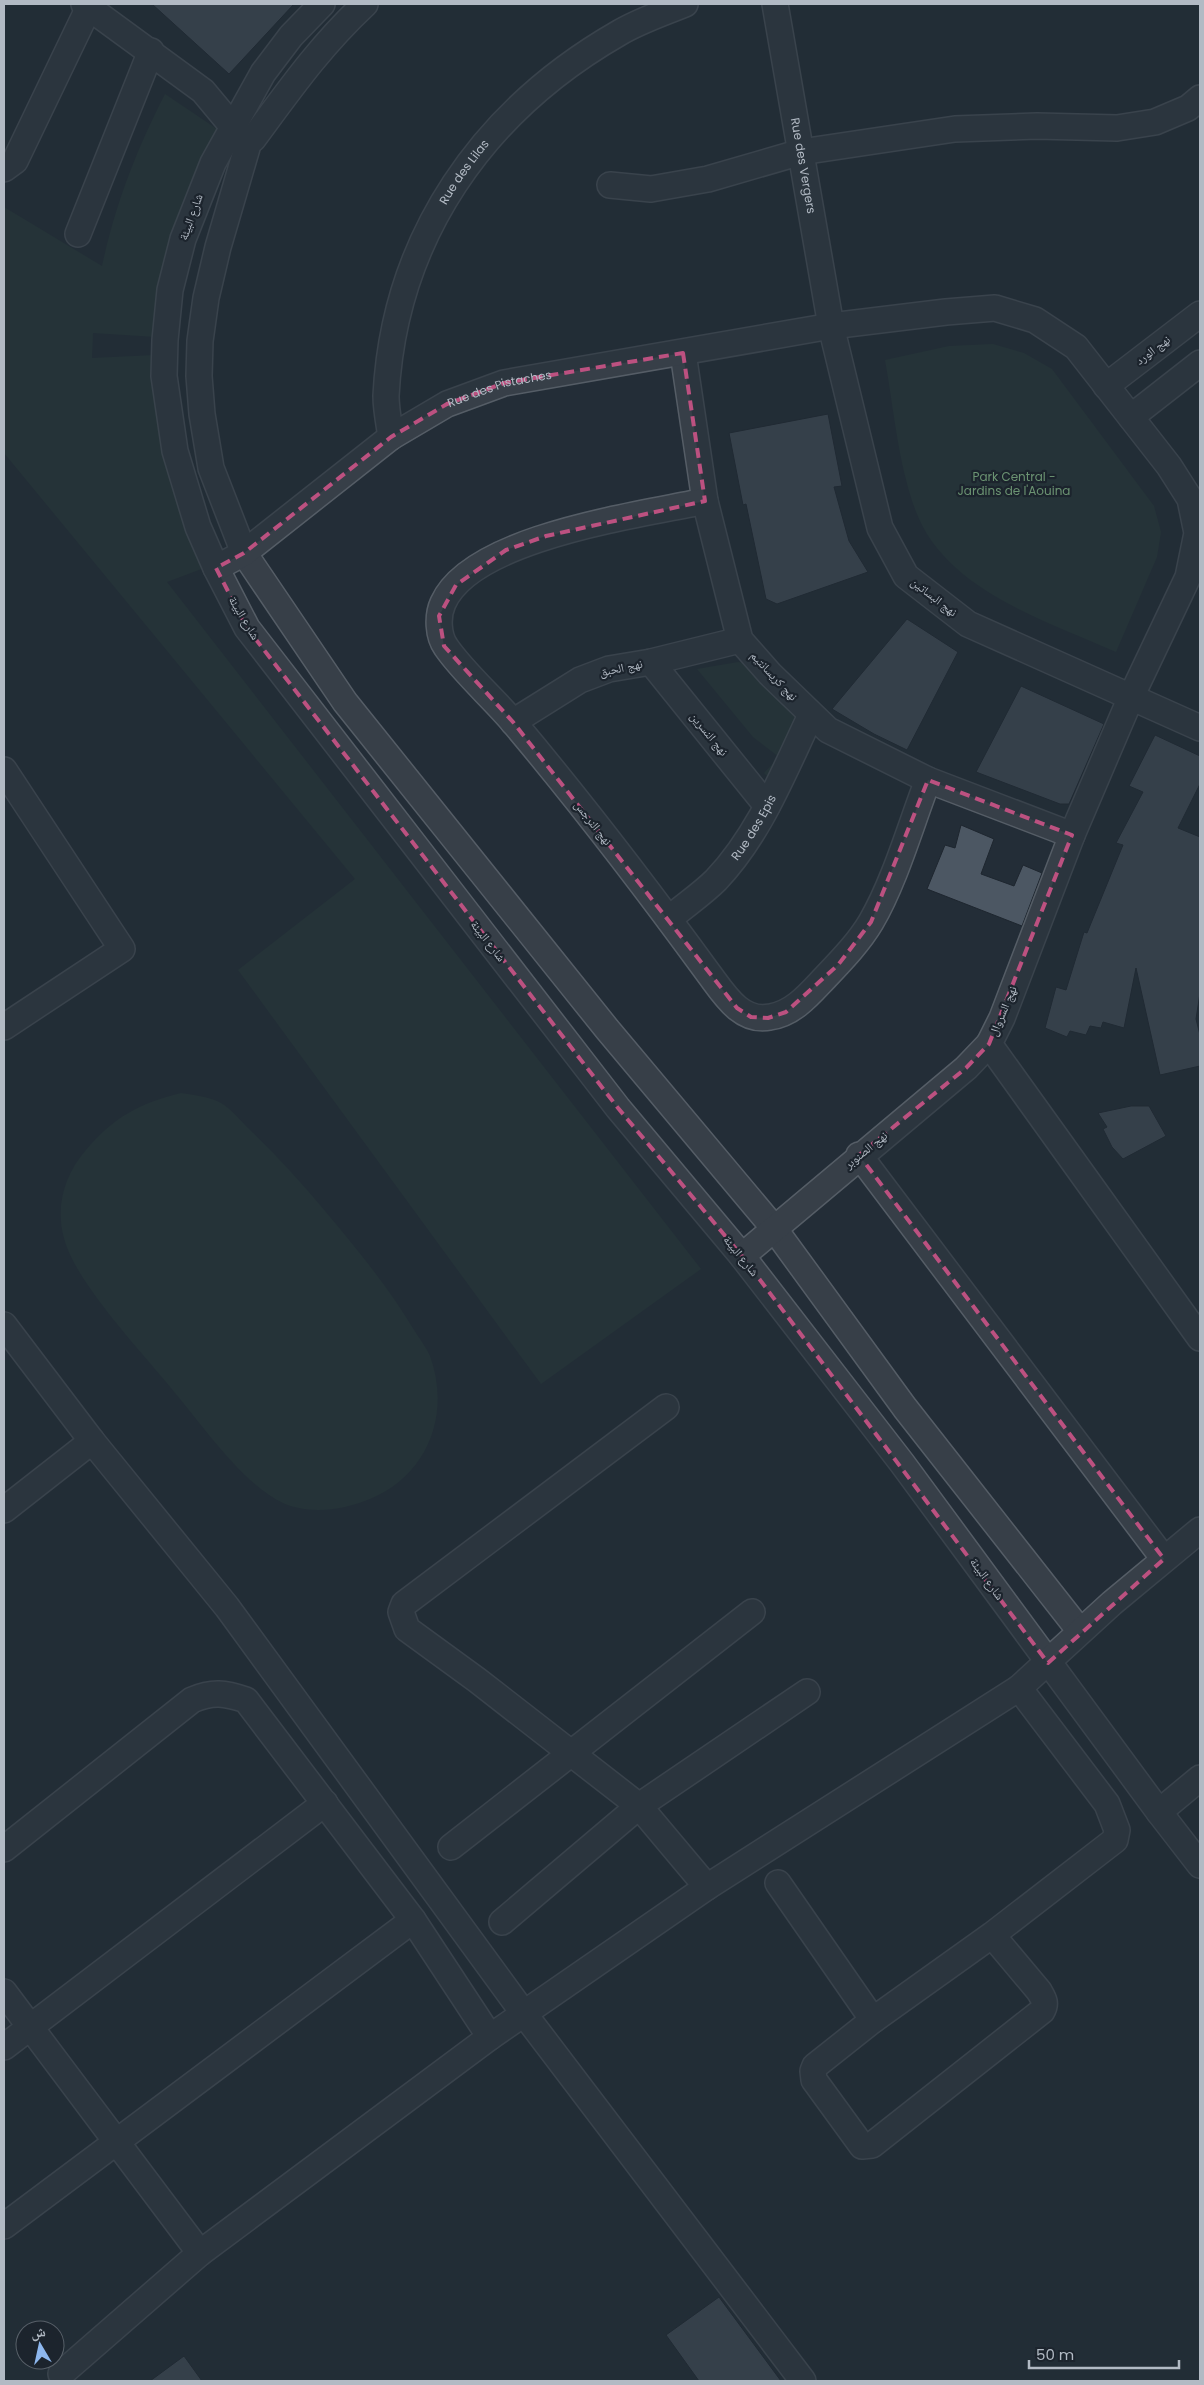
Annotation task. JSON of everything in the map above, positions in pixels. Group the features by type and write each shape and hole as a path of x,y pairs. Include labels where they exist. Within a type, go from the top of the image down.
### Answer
{"street":[{"name":"شارع البيئة","path":"322,4 291,36 263,73 240,135 218,248 206,298 200,341 199,376 202,414 211,468 244,553 345,702 608,1029 773,1227 905,1408 1080,1632"},
{"name":"شارع البيئة","path":"366,4 340,27 240,135 201,190 183,239 170,290 165,340 164,376 175,451 189,502 216,568 247,628 618,1108 742,1256 902,1463 1048,1663 1200,1864"},
{"name":"Rue des Lilas","path":"391,437 386,398 393,330 411,267 442,203 481,145 518,106 567,66 620,32 685,4"},
{"name":"Rue des Vergers","path":"775,4 831,326"},
{"path":"4,169 15,161 87,5 203,91 240,135"},
{"path":"78,234 151,51"},
{"path":"610,185 651,189 708,178 801,152 955,129 1037,126 1117,128 1154,122 1188,108 1200,98"},
{"name":"Rue des Pistaches","path":"216,568 244,553 391,437 447,404 504,383 831,326 995,308 1035,320 1076,347 1131,417"},
{"name":"نهج الورد","path":"1106,386 1200,314"},
{"name":"نهج البساتين","path":"831,326 880,528 906,576 968,624 1200,728"},
{"name":"نهج كريسانتيم","path":"683,353 705,501 740,640 811,715 828,730 928,780 1072,835"},
{"path":"1131,417 1200,364"},
{"name":"نهج السروال","path":"1131,417 1169,466 1190,499 1196,533 1188,577 1131,698 1072,835 1002,1018 989,1044 1200,1338"},
{"name":"نهج النرجس","path":"705,501 546,536 506,550 480,566 456,585 443,602 439,616 444,646 513,722 669,919 722,992 737,1008 751,1017 768,1018 786,1012 804,999 838,965 870,922 886,888 928,780"},
{"name":"نهج الحبق","path":"513,722 580,680 609,669 651,662 740,640"},
{"name":"نهج النسرين","path":"651,662 767,806"},
{"name":"Rue des Epis","path":"669,919 715,880 741,849 767,806 811,715"},
{"path":"4,770 122,949 4,1027"},
{"name":"نهج الصنوبر","path":"742,1256 773,1227 966,1068 989,1044"},
{"path":"859,1156 1164,1559"},
{"path":"4,1325 92,1441 227,1608 525,2015 732,2284 804,2381"},
{"path":"666,1406 404,1604 402,1612 407,1629 639,1806 707,1886"},
{"path":"4,1510 92,1441"},
{"path":"61,2374 200,2253 490,2038 707,1886 1019,1688 1112,1603 1200,1530"},
{"path":"451,1847 573,1754 752,1612"},
{"path":"992,1935 1039,1991 1044,2000 1045,2007 872,2145 865,2147 814,2080 812,2071 815,2066 873,2020 992,1935 1114,1840 1117,1830 1108,1804 1019,1688"},
{"path":"502,1922 639,1806 807,1692"},
{"path":"4,1849 192,1700 208,1694 225,1693 246,1700 413,1920 490,2038"},
{"path":"1159,1812 1200,1778"},
{"path":"4,2047 325,1803"},
{"path":"778,1883 873,2020"},
{"path":"4,2226 115,2141 413,1920"},
{"path":"4,1992 200,2253"}],"highlighted area":[{"path":"683,353 705,501 546,536 506,550 456,585 439,616 444,646 513,722 737,1008 751,1017 768,1018 786,1012 838,965 871,922 928,780 1072,835 989,1044 966,1068 859,1155 1164,1559 1048,1663 742,1256 618,1108 247,628 216,568 244,553 391,437 447,404 504,383"}],"green space":[{"path":"165,94 217,129 197,174 156,337 93,333 92,358 155,355 204,568 167,582 701,1269 541,1384 238,970 355,879 4,453 4,207 102,266 120,198 145,136"},
{"name":"Park Central - Jardins de l'Aouina","path":"993,344 1024,353 1052,369 1154,506 1161,532 1157,557 1116,652 1029,614 1000,599 973,581 949,561 929,537 915,509 900,454 885,360 949,346"},
{"path":"738,662 752,664 794,711 794,727 769,778 764,773 779,757 753,737 697,669"},
{"path":"181,1093 207,1098 225,1105 278,1158 316,1200 372,1269 404,1314 430,1356 436,1378 438,1399 436,1420 430,1440 420,1458 407,1475 390,1488 370,1499 349,1506 326,1510 304,1509 283,1503 253,1482 223,1451 110,1316 81,1275 71,1256 64,1238 61,1202 72,1169 96,1138 118,1120 153,1101"}],"building":[{"path":"152,4 294,4 229,74"},
{"path":"828,414 842,486 834,487 849,541 868,572 777,604 766,599 746,504 743,505 729,433"},
{"path":"907,619 958,652 907,750 874,734 832,709"},
{"path":"1021,686 1104,724 1069,804 1060,804 976,772"},
{"path":"1155,735 1200,756 1200,784 1178,828 1200,837 1200,993 1196,1019 1200,1035 1200,1066 1160,1075 1136,968 1124,1028 1103,1022 1101,1028 1090,1026 1086,1035 1070,1031 1067,1037 1045,1028 1056,987 1066,990 1084,932 1087,933 1123,845 1116,843 1143,792 1129,786"},
{"path":"961,825 994,839 981,874 1014,886 1023,865 1042,873 1022,926 927,889 945,845 955,848"},
{"path":"1131,1106 1149,1106 1166,1136 1123,1159 1112,1147 1103,1129 1107,1127 1098,1113"},
{"path":"719,2297 781,2381 699,2381 666,2335"},
{"path":"184,2356 202,2381 150,2381"}]}
